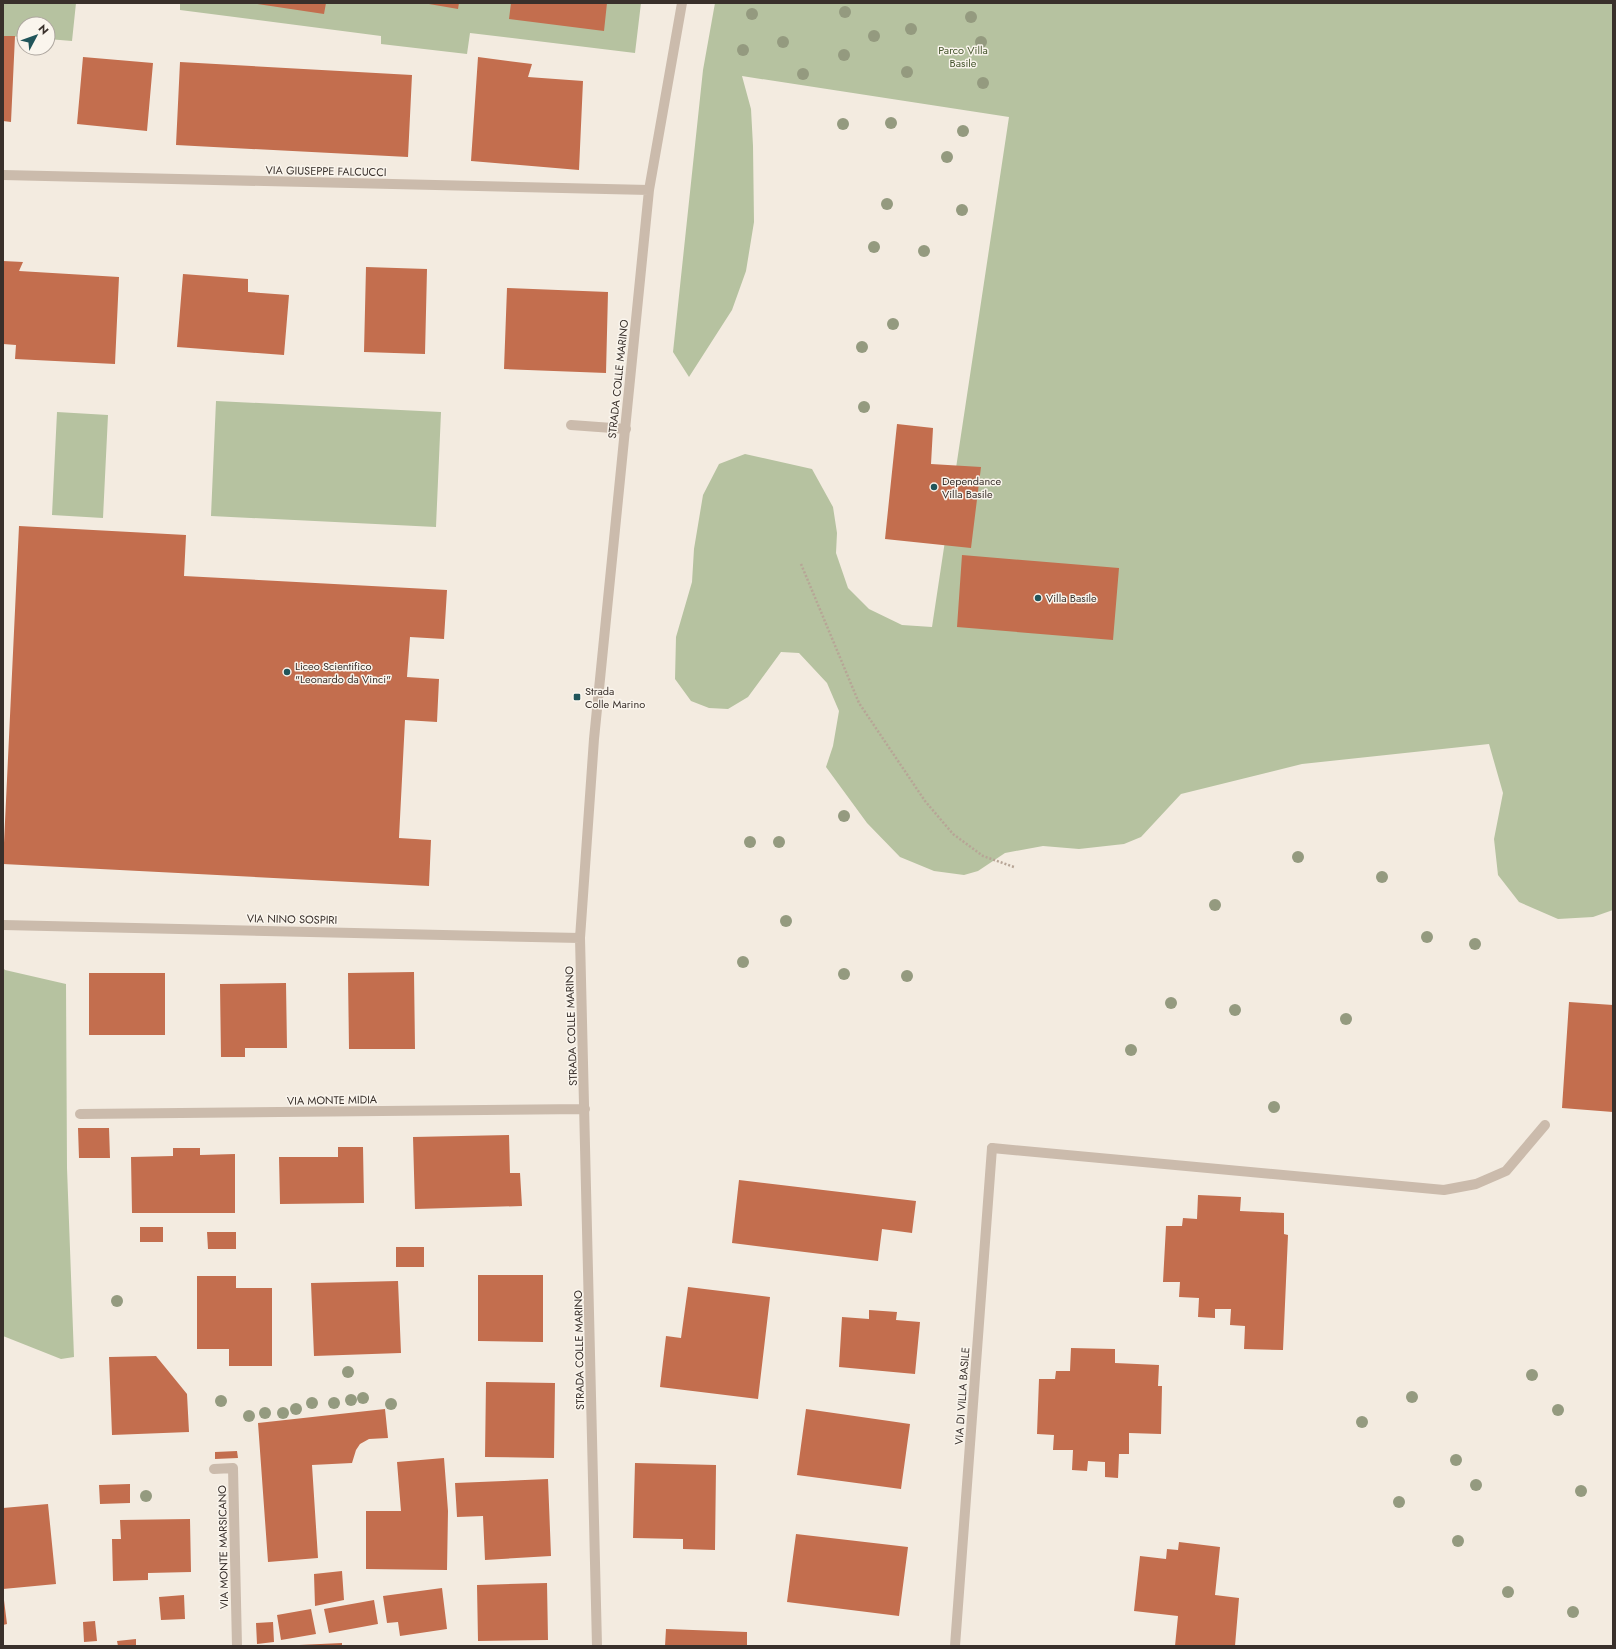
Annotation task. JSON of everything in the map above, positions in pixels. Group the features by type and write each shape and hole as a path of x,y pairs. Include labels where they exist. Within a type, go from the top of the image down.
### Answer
{"street":[{"name":"STRADA COLLE MARINO","path":"597,1646 580,938 594,739 649,190 682,3"},
{"name":"VIA GIUSEPPE FALCUCCI","path":"3,175 649,190"},
{"path":"571,425 626,429"},
{"name":"VIA NINO SOSPIRI","path":"3,925 580,938"},
{"name":"VIA MONTE MIDIA","path":"80,1114 585,1109"},
{"name":"VIA DI VILLA BASILE","path":"955,1646 992,1148 1444,1190 1476,1184 1506,1171 1545,1125"},
{"name":"VIA MONTE MARSICANO","path":"214,1469 233,1468 237,1646"}],"path":[{"path":"802,564 859,703 925,801 953,834 983,856 1014,867"}],"green space":[{"path":"3,3 76,3 72,41 56,40 56,16 16,16 16,37 3,36"},
{"path":"180,3 641,3 635,53 470,33 467,54 381,44 381,36 180,10"},
{"name":"Parco Villa Basile","path":"715,3 1613,3 1613,910 1593,917 1558,919 1519,902 1498,875 1494,839 1503,793 1489,744 1302,764 1181,794 1141,837 1124,844 1079,849 1043,846 1005,853 978,871 964,875 934,871 900,857 867,823 826,767 833,746 839,711 827,683 799,653 781,652 748,697 728,709 709,708 691,701 675,679 676,637 692,582 694,549 703,495 719,464 745,454 812,469 833,507 837,533 836,553 848,588 869,609 902,625 932,627 1009,117 742,76 751,109 753,146 754,222 746,271 732,310 689,377 673,352 703,70"},
{"path":"216,401 441,412 436,527 211,516"},
{"path":"57,412 108,415 103,518 52,515"},
{"path":"3,968 5,970 66,984 67,1168 74,1357 61,1359 3,1336"}],"building":[{"path":"251,3 326,3 324,14"},
{"path":"423,3 459,3 458,9"},
{"path":"511,3 607,3 604,31 509,19"},
{"path":"3,36 15,36 11,122 3,121"},
{"path":"83,57 153,63 147,131 77,124"},
{"path":"478,57 532,64 528,77 583,81 579,170 471,161"},
{"path":"180,62 412,75 408,157 176,145"},
{"path":"3,261 23,262 19,271 119,277 115,364 15,359 16,345 3,344"},
{"path":"366,267 427,269 425,354 364,352"},
{"path":"183,274 248,279 248,292 289,295 284,355 177,347"},
{"path":"507,288 608,292 606,373 504,369"},
{"name":"Dependance Villa Basile","path":"897,424 933,428 931,464 981,467 971,548 885,539"},
{"path":"19,526 186,535 184,576 447,590 444,639 410,637 407,677 439,679 437,722 405,720 399,838 431,840 429,886 3,864"},
{"name":"Villa Basile","path":"962,555 1119,568 1113,640 957,627"},
{"path":"414,972 415,1049 349,1049 348,973"},
{"path":"89,973 165,973 165,1035 89,1035"},
{"path":"286,983 287,1048 245,1048 245,1057 221,1057 220,984"},
{"path":"1569,1002 1613,1005 1613,1112 1562,1108"},
{"path":"78,1128 109,1128 110,1158 79,1158"},
{"path":"509,1135 510,1173 520,1173 522,1206 415,1209 413,1137"},
{"path":"338,1147 363,1147 364,1203 280,1204 279,1157 338,1157"},
{"path":"173,1148 200,1148 200,1155 235,1154 235,1213 132,1213 131,1157 173,1156"},
{"path":"739,1180 916,1201 912,1233 882,1229 878,1261 732,1243"},
{"path":"1198,1195 1241,1197 1240,1211 1284,1213 1284,1234 1288,1235 1283,1350 1244,1349 1245,1326 1230,1325 1231,1309 1215,1309 1215,1318 1198,1317 1199,1298 1179,1297 1180,1282 1163,1282 1166,1226 1182,1226 1183,1218 1197,1219"},
{"path":"140,1227 163,1227 163,1242 140,1242"},
{"path":"207,1232 236,1232 236,1249 208,1249"},
{"path":"396,1247 424,1247 424,1267 396,1267"},
{"path":"478,1275 543,1275 543,1342 478,1341"},
{"path":"197,1276 236,1276 236,1288 272,1288 272,1366 229,1366 229,1349 197,1349"},
{"path":"398,1281 401,1353 314,1356 311,1283"},
{"path":"688,1287 770,1297 758,1399 660,1387 666,1336 681,1338"},
{"path":"869,1310 897,1312 896,1320 920,1322 915,1374 839,1367 842,1317 869,1319"},
{"path":"1071,1348 1115,1349 1115,1363 1159,1365 1158,1386 1162,1386 1161,1434 1129,1433 1129,1454 1119,1454 1118,1478 1105,1477 1105,1462 1088,1461 1087,1471 1072,1470 1073,1450 1053,1450 1054,1435 1037,1434 1039,1379 1055,1379 1056,1371 1070,1371"},
{"path":"156,1356 187,1394 189,1432 112,1435 109,1357"},
{"path":"486,1382 555,1383 554,1458 485,1457"},
{"path":"385,1409 388,1438 369,1439 360,1444 356,1450 352,1463 312,1465 318,1558 268,1562 258,1423"},
{"path":"806,1409 910,1424 901,1489 797,1475"},
{"path":"237,1451 238,1458 215,1459 215,1452"},
{"path":"444,1458 448,1511 447,1570 366,1569 366,1511 401,1511 397,1462"},
{"path":"635,1463 716,1465 715,1550 683,1549 683,1539 633,1538"},
{"path":"548,1479 551,1556 485,1560 483,1516 457,1517 455,1483"},
{"path":"130,1484 130,1503 100,1504 99,1485"},
{"path":"48,1504 56,1584 3,1589 3,1508"},
{"path":"190,1519 191,1572 148,1573 148,1580 113,1581 112,1539 121,1539 120,1520"},
{"path":"796,1534 908,1547 899,1616 787,1602"},
{"path":"1179,1542 1220,1547 1215,1595 1239,1598 1235,1646 1175,1646 1178,1616 1134,1611 1140,1556 1166,1559 1167,1549 1178,1550"},
{"path":"342,1571 344,1600 315,1606 314,1574"},
{"path":"547,1583 548,1640 478,1641 477,1585"},
{"path":"442,1588 447,1629 400,1636 398,1622 387,1623 383,1596"},
{"path":"3,1592 7,1624 3,1625"},
{"path":"184,1595 185,1619 161,1620 159,1597"},
{"path":"374,1600 378,1624 329,1633 324,1609"},
{"path":"311,1609 316,1634 281,1640 277,1615"},
{"path":"95,1621 97,1641 84,1642 83,1622"},
{"path":"273,1622 274,1642 257,1644 256,1623"},
{"path":"666,1629 747,1632 747,1646 665,1646"},
{"path":"136,1639 136,1646 118,1646 117,1641"},
{"path":"342,1643 342,1646 299,1646 299,1645"}],"place":[{"name":"Dependance Villa Basile","path":"934,487"},
{"name":"Villa Basile","path":"1038,598"},
{"name":"Liceo Scientifico \"Leonardo da Vinci\"","path":"287,672"},
{"name":"Strada Colle Marino","path":"577,697"}]}
